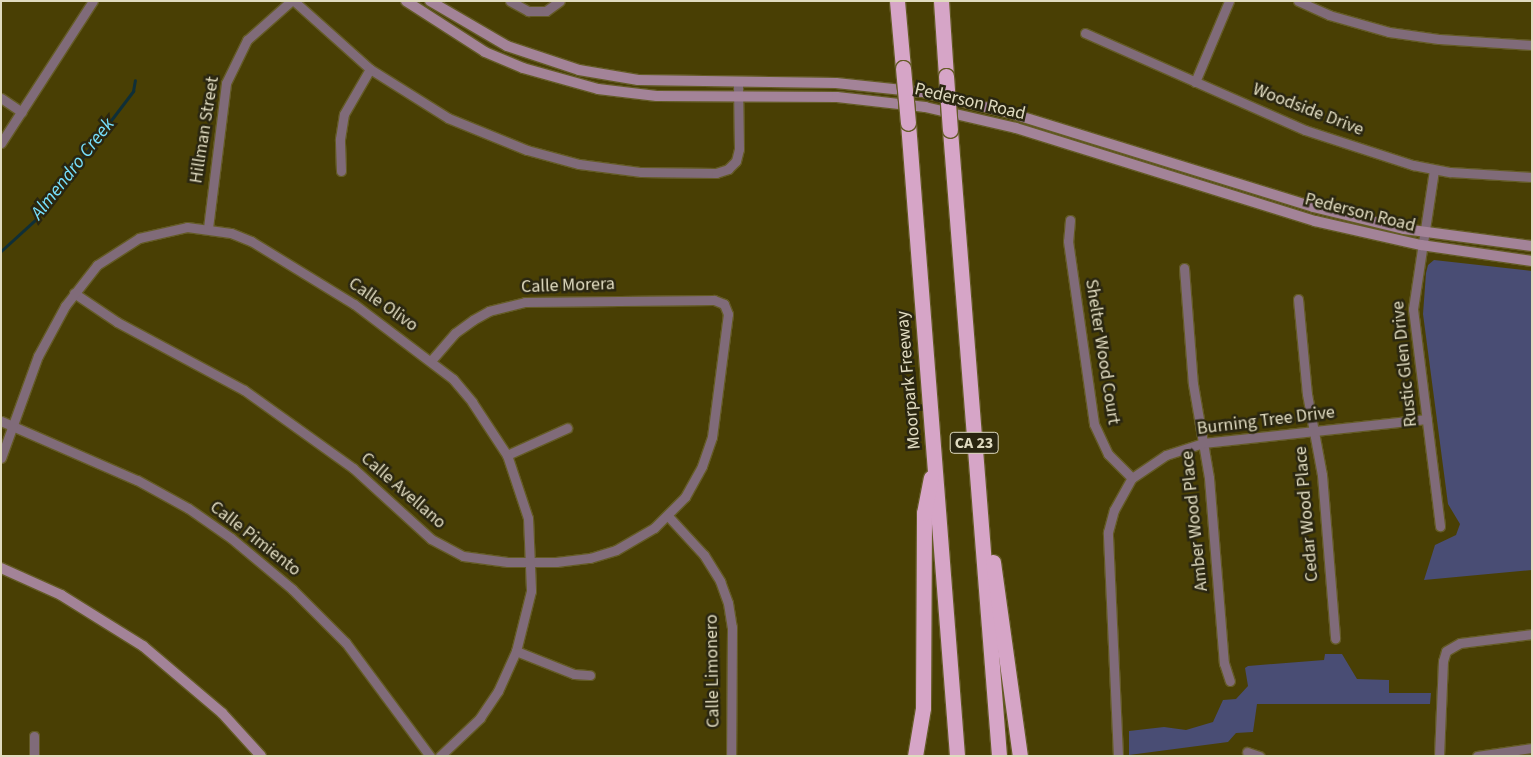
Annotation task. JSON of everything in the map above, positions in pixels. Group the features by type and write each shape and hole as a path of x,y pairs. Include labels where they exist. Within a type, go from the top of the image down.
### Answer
{"highway":[{"name":"Moorpark Freeway","path":"897,1 935,459 957,756"},
{"name":"CA 23","path":"941,1 999,756"},
{"path":"971,396 1020,756"},
{"path":"915,756 923,708 924,513 935,459"}],"street":[{"path":"1,143 93,1"},
{"path":"292,1 370,68 418,100 475,131 555,158 623,171 716,173 728,169 736,161 739,149 738,82"},
{"name":"Hillman Street","path":"208,228 226,83 247,40 292,1"},
{"name":"Pederson Road","path":"406,1 485,52 568,82 627,94 868,99 978,118 1315,221 1421,245 1532,261"},
{"name":"Pederson Road","path":"430,1 507,46 578,70 638,80 862,84 963,101 1313,207 1423,232 1532,246"},
{"path":"510,1 528,11 546,11 560,1"},
{"path":"1195,82 1229,1"},
{"path":"1298,1 1329,15 1389,32 1439,39 1532,44"},
{"name":"Woodside Drive","path":"1085,32 1304,130 1434,170 1532,177"},
{"path":"341,171 340,139 344,114 370,68"},
{"path":"1,98 22,112"},
{"name":"Rustic Glen Drive","path":"1434,170 1421,245 1413,309 1440,526"},
{"name":"Shelter Wood Court","path":"1070,220 1068,241 1094,424 1108,454 1132,478"},
{"name":"Calle Olivo","path":"1,458 38,356 74,293 97,265 139,238 160,230 208,228 251,241 295,266 354,304 453,379 486,419 507,455 527,508 532,562 529,608 516,651 498,691 480,718 440,756"},
{"name":"Amber Wood Place","path":"1184,268 1194,384 1204,443 1224,663 1230,681"},
{"name":"Calle Avellano","path":"74,293 117,322 244,390 353,468 431,539 463,556 481,560 532,562 590,558 616,550 636,540 668,516 693,483 712,437 727,334 728,318 724,304"},
{"name":"Cedar Wood Place","path":"1298,299 1307,394 1322,474 1334,638"},
{"name":"Calle Morera","path":"431,361 456,332 489,310 507,305 558,301 714,300 724,304"},
{"name":"Burning Tree Drive","path":"1118,756 1108,532 1114,510 1132,478 1166,455 1204,443 1427,419"},
{"name":"Calle Pimiento","path":"1,422 12,425 146,484 231,538 292,589 346,643 430,756"},
{"path":"507,455 567,428"},
{"name":"Calle Limonero","path":"668,516 704,555 720,581 728,603 732,627 730,756"},
{"path":"1,568 61,595 143,646 222,713 261,756"},
{"path":"1439,756 1443,661 1446,651 1460,643 1532,634"},
{"path":"516,651 574,674 590,675"},
{"path":"34,736 34,756"},
{"path":"1477,756 1532,748"},
{"path":"1247,752 1259,756"}],"shaded area":[{"path":"1434,260 1532,271 1532,570 1424,580 1435,545 1456,535 1460,524 1448,504 1423,314 1426,273 1428,265"},
{"path":"1325,654 1342,654 1357,679 1389,680 1389,693 1431,693 1430,704 1257,704 1253,732 1236,733 1228,742 1129,755 1129,731 1164,727 1186,730 1213,722 1223,700 1236,699 1248,686 1245,668 1248,666 1324,660"}],"waterway":[{"name":"Almendro Creek","path":"1,251 36,219 133,91 135,80"}]}
